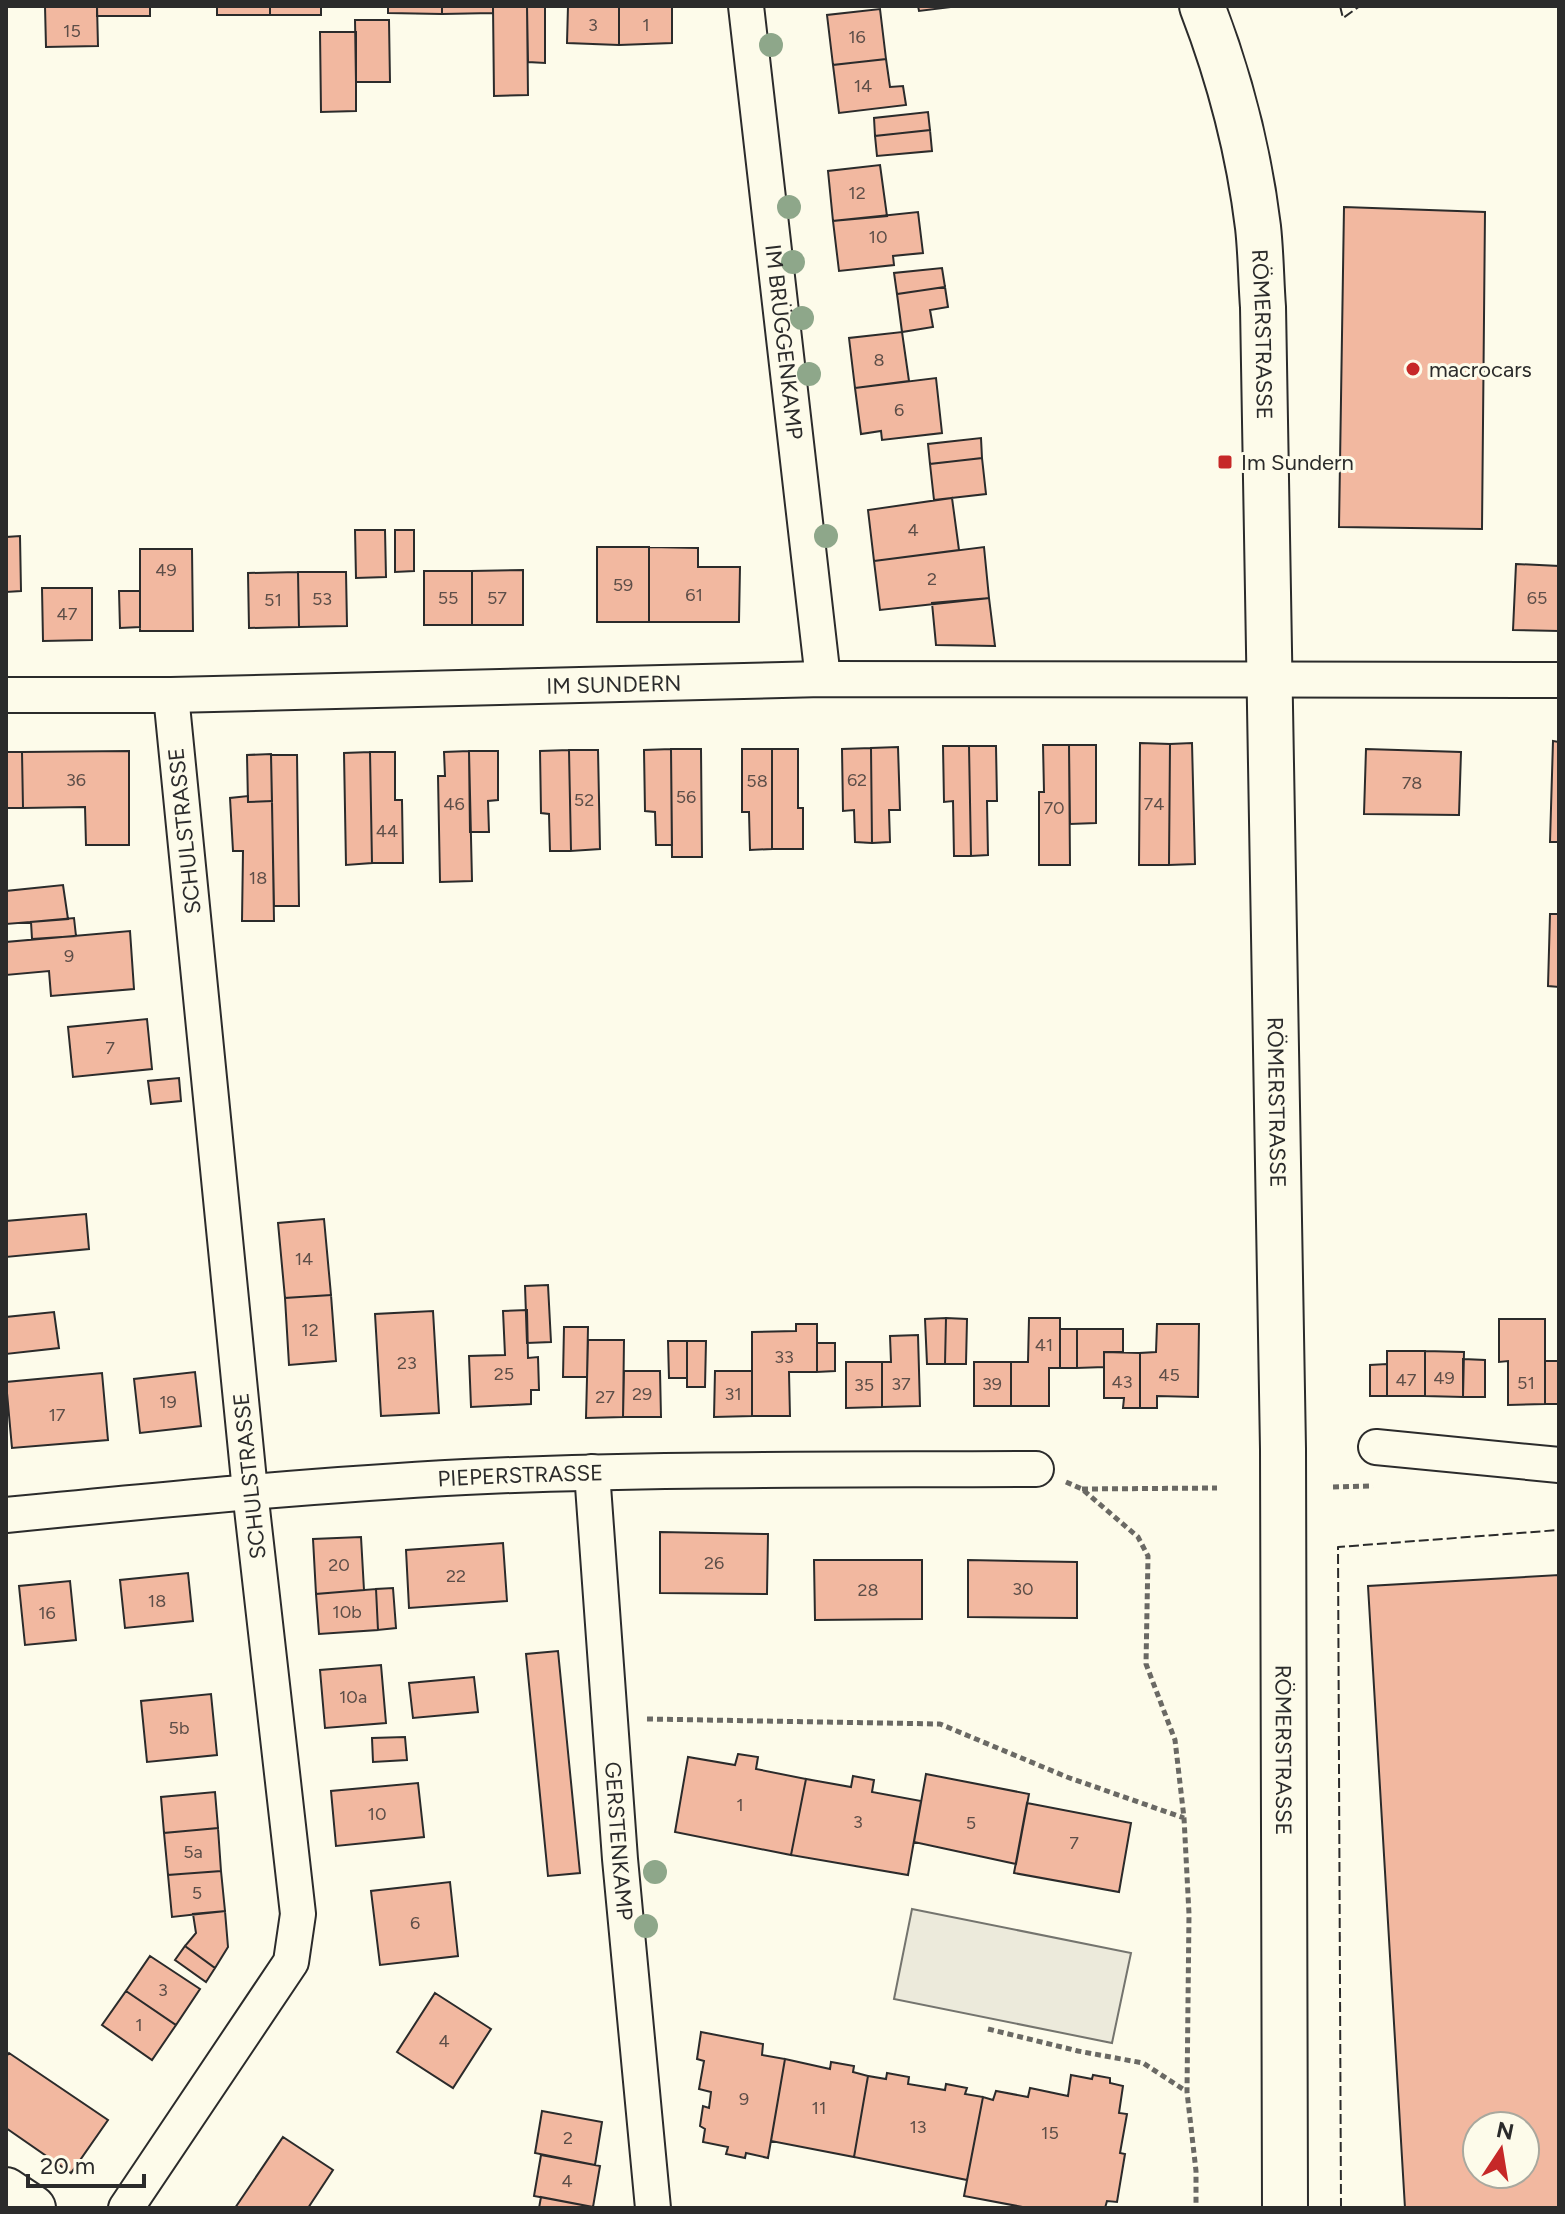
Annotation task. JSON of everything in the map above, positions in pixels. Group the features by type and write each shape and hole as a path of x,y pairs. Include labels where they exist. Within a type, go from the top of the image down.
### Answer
{"main road":[{"name":"RÖMERSTRASSE","path":"1202,6 1215,39 1245,152 1258,227 1266,409 1283,1465 1285,2208"},
{"path":"6,2190 33,2208"}],"street":[{"name":"IM BRÜGGENKAMP","path":"746,6 823,679"},
{"name":"IM SUNDERN","path":"6,695 171,695 823,679 1559,680"},
{"name":"SCHULSTRASSE","path":"126,2208 291,1962 298,1914 250,1491 171,695"},
{"path":"1376,1447 1559,1465"},
{"name":"PIEPERSTRASSE","path":"6,1515 250,1491 592,1472 1036,1469"},
{"name":"GERSTENKAMP","path":"592,1472 620,1859 653,2208"}],"path":[{"path":"1036,1469 1082,1489 1138,1537 1148,1556 1146,1664 1175,1740 1184,1818 1189,1914 1187,2092 1196,2171 1196,2208"},
{"path":"1082,1489 1217,1488"},
{"path":"610,1719 940,1724 1067,1777 1184,1818"},
{"path":"988,2029 1143,2063 1187,2092"}],"shaded area":[{"path":"912,1909 1131,1953 1112,2043 894,1999"}],"building":[{"path":"45,6 97,6 98,46 46,47"},
{"path":"97,6 150,6 150,16 97,16"},
{"path":"217,6 270,6 270,15 217,15"},
{"path":"270,6 321,6 321,15 270,15"},
{"path":"388,6 442,6 442,14 388,13"},
{"path":"442,6 493,6 493,13 442,14"},
{"path":"493,6 527,6 528,95 494,96"},
{"path":"527,6 545,6 545,63 528,62"},
{"path":"568,6 619,6 619,45 567,43"},
{"path":"619,6 672,6 672,43 619,45"},
{"path":"918,6 959,6 919,11"},
{"path":"880,9 886,59 833,65 827,15"},
{"path":"355,20 389,20 390,82 356,82"},
{"path":"320,32 356,32 356,111 321,112"},
{"path":"886,59 890,87 903,86 906,105 839,113 833,65"},
{"path":"928,112 930,130 875,136 874,118"},
{"path":"930,130 932,151 877,156 875,136"},
{"path":"880,165 887,216 833,221 828,171"},
{"name":"macrocars","path":"1344,207 1485,212 1482,529 1339,527"},
{"path":"918,212 923,253 893,256 894,265 839,271 833,221"},
{"path":"942,268 945,287 897,294 894,273"},
{"path":"945,287 948,307 930,310 933,327 902,332 897,294"},
{"path":"902,332 909,381 855,388 849,338"},
{"path":"936,378 942,433 882,440 881,431 861,434 855,388"},
{"path":"981,438 982,458 930,464 928,444"},
{"path":"982,458 986,494 934,500 930,464"},
{"path":"952,498 959,550 874,561 868,510"},
{"path":"355,530 385,530 386,577 356,578"},
{"path":"395,530 414,530 414,571 395,572"},
{"path":"20,536 21,591 6,592 6,537"},
{"path":"597,547 649,547 649,622 597,622"},
{"path":"649,547 698,548 698,567 740,567 739,622 649,622"},
{"path":"984,547 989,598 880,610 874,561"},
{"path":"140,549 192,549 193,631 140,631"},
{"path":"1516,564 1559,566 1559,631 1513,630"},
{"path":"523,570 523,625 472,625 472,571"},
{"path":"424,571 472,571 472,625 424,625"},
{"path":"298,572 299,627 249,628 248,573"},
{"path":"298,572 346,572 347,626 299,627"},
{"path":"42,588 92,588 92,640 43,641"},
{"path":"119,591 140,591 140,627 120,628"},
{"path":"989,598 995,646 936,645 932,603"},
{"path":"1553,741 1559,742 1559,842 1550,842"},
{"path":"1140,743 1170,744 1169,865 1139,865"},
{"path":"1192,743 1195,864 1169,865 1170,744"},
{"path":"1043,745 1069,745 1070,865 1039,865 1039,792 1044,792"},
{"path":"1069,745 1096,745 1096,823 1070,824"},
{"path":"943,746 969,746 971,856 954,856 953,801 944,802"},
{"path":"969,746 996,746 997,801 987,801 988,855 971,856"},
{"path":"898,747 900,810 889,810 890,842 872,843 871,748"},
{"path":"871,748 872,843 855,842 854,810 843,811 842,749"},
{"path":"671,749 672,845 656,845 655,812 645,811 644,750"},
{"path":"671,749 701,749 702,857 672,857"},
{"path":"742,749 772,749 772,849 750,850 749,812 742,812"},
{"path":"772,749 798,749 798,808 803,808 803,849 772,849"},
{"path":"1366,749 1461,752 1459,815 1364,814"},
{"path":"569,750 571,851 550,851 549,814 541,813 540,751"},
{"path":"569,750 598,750 600,849 571,851"},
{"path":"129,751 129,845 86,845 85,807 23,808 22,752"},
{"path":"469,751 472,881 440,882 438,776 445,776 444,752"},
{"path":"469,751 498,751 498,800 488,801 489,832 470,832"},
{"path":"6,752 22,752 23,808 6,808"},
{"path":"370,752 372,863 346,865 344,753"},
{"path":"370,752 395,752 395,800 402,800 403,863 372,863"},
{"path":"271,754 272,801 248,802 247,755"},
{"path":"271,755 297,755 299,906 274,906"},
{"path":"248,796 248,802 272,801 274,921 242,921 243,851 233,851 230,798"},
{"path":"63,885 68,919 6,924 6,891"},
{"path":"1550,914 1559,914 1559,987 1548,986"},
{"path":"74,918 76,936 32,939 31,922"},
{"path":"130,931 134,989 51,996 49,971 6,975 6,942"},
{"path":"147,1019 152,1069 73,1077 68,1027"},
{"path":"179,1078 181,1101 151,1104 148,1081"},
{"path":"86,1214 89,1249 6,1257 6,1221"},
{"path":"324,1219 331,1295 285,1298 278,1223"},
{"path":"548,1285 551,1342 527,1343 525,1286"},
{"path":"331,1295 336,1361 289,1365 285,1298"},
{"path":"527,1310 528,1358 538,1357 539,1390 531,1390 531,1404 471,1407 469,1356 505,1355 503,1311"},
{"path":"433,1311 439,1413 381,1416 375,1314"},
{"path":"54,1312 59,1348 6,1354 6,1317"},
{"path":"946,1318 945,1364 927,1364 925,1319"},
{"path":"946,1318 967,1319 966,1364 945,1364"},
{"path":"1029,1318 1060,1318 1060,1368 1049,1368 1049,1406 1011,1406 1011,1362 1028,1362"},
{"path":"1499,1319 1545,1319 1545,1404 1508,1405 1508,1361 1499,1362"},
{"path":"796,1324 817,1324 817,1372 789,1372 790,1416 752,1416 752,1332 796,1331"},
{"path":"1157,1324 1199,1324 1198,1397 1157,1396 1157,1408 1140,1408 1140,1353 1156,1352"},
{"path":"564,1327 588,1327 587,1377 563,1377"},
{"path":"1060,1329 1077,1329 1077,1368 1060,1368"},
{"path":"1077,1329 1123,1329 1123,1352 1104,1352 1104,1367 1077,1368"},
{"path":"918,1335 920,1406 882,1407 882,1362 891,1362 890,1336"},
{"path":"588,1340 624,1340 623,1417 586,1418"},
{"path":"668,1341 687,1341 687,1378 669,1378"},
{"path":"687,1341 706,1341 705,1387 687,1387"},
{"path":"1558,1342 1559,1404 1545,1404 1545,1361 1558,1361"},
{"path":"817,1343 835,1343 835,1371 817,1372"},
{"path":"1387,1351 1425,1351 1425,1396 1387,1396"},
{"path":"1425,1351 1464,1352 1463,1397 1425,1396"},
{"path":"1104,1352 1140,1353 1140,1408 1123,1408 1124,1398 1104,1398"},
{"path":"1463,1359 1485,1360 1485,1397 1463,1397"},
{"path":"846,1362 882,1362 882,1407 846,1408"},
{"path":"974,1362 1011,1362 1011,1406 974,1406"},
{"path":"1387,1364 1387,1396 1370,1396 1370,1365"},
{"path":"624,1371 660,1371 661,1417 623,1417"},
{"path":"715,1371 752,1371 752,1416 714,1417"},
{"path":"195,1372 201,1426 140,1433 134,1379"},
{"path":"102,1373 108,1440 12,1448 6,1382"},
{"path":"660,1532 768,1534 767,1594 660,1593"},
{"path":"361,1537 364,1590 316,1594 313,1539"},
{"path":"503,1543 507,1601 409,1608 406,1550"},
{"path":"814,1560 922,1560 922,1619 815,1620"},
{"path":"968,1560 1077,1562 1077,1618 968,1617"},
{"path":"188,1573 193,1621 125,1628 120,1580"},
{"path":"1559,1575 1559,2208 1405,2208 1368,1586"},
{"path":"70,1581 76,1640 25,1645 19,1586"},
{"path":"393,1588 396,1628 378,1630 376,1589"},
{"path":"376,1589 378,1630 319,1634 316,1594"},
{"path":"558,1651 580,1873 548,1876 526,1654"},
{"path":"381,1665 386,1723 325,1728 320,1670"},
{"path":"474,1677 478,1712 413,1718 409,1683"},
{"path":"211,1694 217,1755 147,1762 141,1701"},
{"path":"405,1737 407,1760 373,1762 372,1738"},
{"path":"738,1754 758,1757 756,1769 806,1779 791,1855 675,1832 688,1757 735,1765"},
{"path":"926,1774 1029,1794 1016,1864 914,1842"},
{"path":"853,1776 874,1780 872,1792 921,1801 908,1875 791,1855 806,1779 851,1787"},
{"path":"418,1783 424,1837 336,1846 331,1791"},
{"path":"215,1792 218,1828 164,1833 161,1797"},
{"path":"1027,1803 1131,1823 1119,1892 1014,1873"},
{"path":"218,1828 221,1871 168,1875 164,1833"},
{"path":"221,1871 225,1911 172,1917 168,1875"},
{"path":"450,1882 458,1956 380,1965 371,1891"},
{"path":"225,1911 228,1947 215,1968 185,1946 196,1933 193,1914"},
{"path":"185,1946 215,1968 206,1982 175,1960"},
{"path":"150,1956 200,1989 176,2025 126,1991"},
{"path":"126,1991 176,2025 152,2060 102,2025"},
{"path":"435,1993 491,2029 453,2088 397,2052"},
{"path":"701,2032 763,2044 762,2055 785,2059 768,2158 746,2153 745,2158 726,2154 728,2147 703,2142 705,2129 700,2126 703,2106 709,2108 711,2092 699,2089 704,2061 697,2059"},
{"path":"9,2053 108,2120 71,2173 6,2128 6,2057"},
{"path":"785,2059 830,2069 831,2062 854,2066 853,2072 868,2076 854,2157 771,2141"},
{"path":"887,2073 909,2077 908,2084 945,2090 946,2084 967,2088 965,2094 983,2097 967,2180 854,2157 868,2076 886,2079"},
{"path":"1071,2075 1110,2078 1110,2083 1123,2086 1119,2113 1127,2114 1120,2153 1125,2154 1117,2202 1107,2201 1105,2208 1028,2208 964,2196 983,2097 993,2100 996,2091 1028,2097 1030,2088 1068,2096"},
{"path":"542,2111 602,2122 595,2165 535,2153"},
{"path":"283,2137 333,2170 308,2208 235,2208"},
{"path":"541,2155 600,2166 593,2207 534,2196"},
{"path":"541,2197 593,2207 599,2208 539,2208"}],"fence":[{"path":"1340,6 1343,18 1360,6"},
{"path":"1341,2208 1338,1547 1559,1530"}],"place":[{"name":"macrocars","path":"1413,369"},
{"name":"Im Sundern","path":"1225,462"}]}
